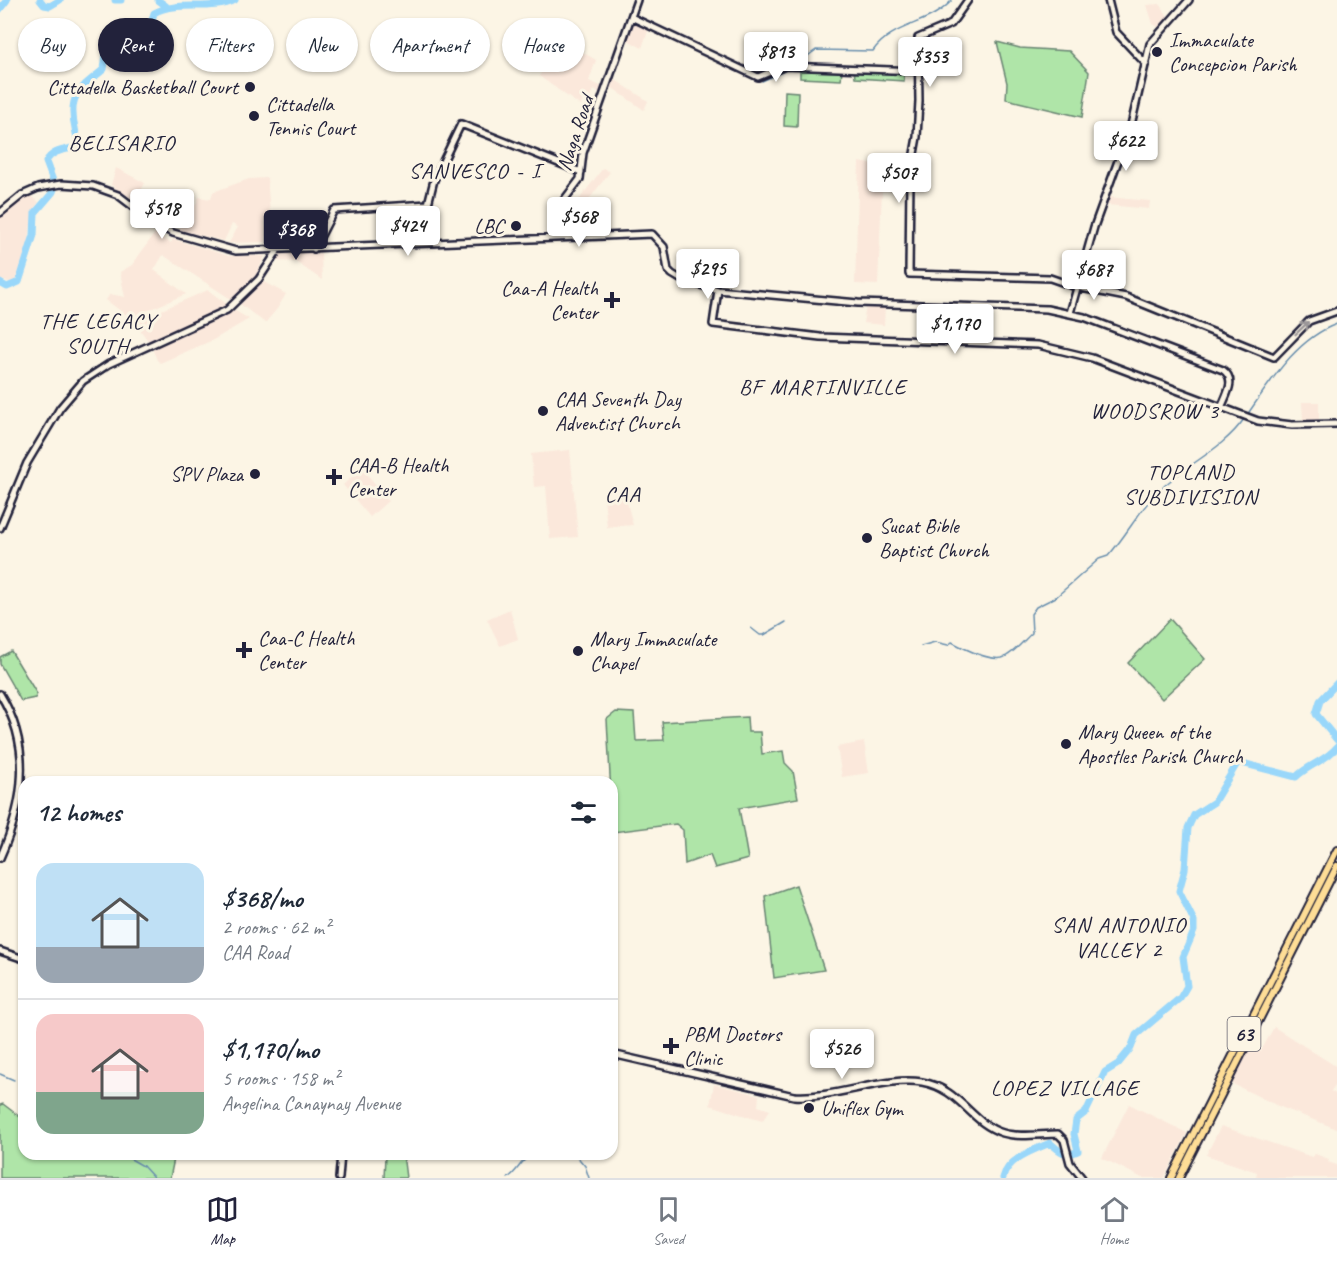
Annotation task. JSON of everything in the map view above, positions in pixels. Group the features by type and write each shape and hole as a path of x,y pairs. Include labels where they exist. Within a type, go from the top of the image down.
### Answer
{"main road":[{"name":"63","path":"1179,1178 1194,1139 1337,850"},
{"name":"63","path":"1171,1178 1194,1139 1337,866"}],"street":[{"name":"Naga Road","path":"556,238 555,212 580,179 583,153 637,0"},
{"path":"968,0 951,24 918,38 917,137 910,176 909,274 1050,278 1075,290 1126,297 1274,357 1309,321 1337,311"},
{"path":"1108,0 1116,32 1146,64"},
{"path":"1071,313 1075,290 1094,227 1131,125 1153,40 1189,0"},
{"path":"631,17 750,74 762,76 790,66 918,71"},
{"path":"314,249 334,210 428,204 434,180 458,128 463,124 580,172"},
{"path":"0,213 31,190 60,184 84,184 110,191 160,226 196,241 228,250 275,251 556,238 655,236 664,247 669,272 676,277 718,290 852,303 1047,309 1071,313 1125,331 1223,370 1231,377 1231,381 1221,408"},
{"path":"0,528 27,463 60,408 83,381 109,364 227,310 259,279 275,251"},
{"path":"718,290 713,324 820,337 1038,345 1092,358 1247,418 1292,425 1337,424"},
{"path":"0,694 18,733 20,776"},
{"path":"0,858 14,821 18,791"},
{"path":"0,951 18,957"},
{"path":"618,1055 794,1096 819,1096 919,1082 953,1094 996,1131 1011,1135 1052,1134 1061,1137 1068,1155 1082,1178"},
{"path":"339,1178 340,1160"}],"shaded area":[{"path":"1160,4 1169,18 1160,28 1153,24 1147,5"},
{"path":"633,21 649,28 642,48 626,39"},
{"path":"585,53 596,60 589,81 603,87 601,93 593,90 590,98 583,97 581,106 539,76 542,72 585,72"},
{"path":"614,79 648,101 644,110 611,87"},
{"path":"859,162 883,166 878,285 855,284"},
{"path":"116,168 145,183 135,201 111,185"},
{"path":"603,168 610,172 566,229 560,225"},
{"path":"267,178 270,212 265,218 266,242 229,243 238,227 232,224 224,241 178,230 192,213 199,197 211,199 213,192 249,179"},
{"path":"29,195 39,202 33,211 27,252 14,283 0,280 0,217"},
{"path":"1108,197 1150,201 1149,209 1107,205"},
{"path":"310,228 304,241 283,241 283,231"},
{"path":"155,233 171,243 173,239 229,256 265,256 255,277 234,301 163,255 154,270 186,294 130,318 106,300 110,294 125,297 120,272 132,265"},
{"path":"280,253 321,253 322,280 296,262 274,261"},
{"path":"262,281 286,294 265,323 240,304"},
{"path":"208,290 228,305 208,318 150,343 134,322"},
{"path":"866,307 885,307 884,325 863,323"},
{"path":"234,310 249,319 213,340 160,363 157,360 152,348"},
{"path":"1302,402 1319,402 1319,421 1303,422"},
{"path":"570,450 578,537 550,539 546,486 534,487 531,454"},
{"path":"362,467 388,501 370,517 343,485"},
{"path":"625,495 633,525 607,527 604,497"},
{"path":"510,609 518,639 500,646 487,619"},
{"path":"864,742 869,773 842,777 837,747"},
{"path":"1274,1027 1337,1067 1337,1082 1331,1091 1337,1095 1337,1129 1278,1106 1231,1083 1250,1046 1261,1051"},
{"path":"714,1084 759,1095 758,1106 770,1110 762,1121 710,1105"},
{"path":"1129,1104 1187,1133 1164,1178 1142,1178 1102,1158"},
{"path":"1221,1126 1312,1157 1315,1154 1329,1159 1328,1162 1337,1165 1337,1178 1256,1178 1257,1172 1206,1155"}],"green space":[{"path":"997,42 1020,48 1069,51 1089,72 1082,117 1006,99 1007,83"},
{"path":"800,68 842,69 841,80 800,78"},
{"path":"854,69 904,72 904,81 855,78"},
{"path":"785,91 798,92 797,127 784,126"},
{"path":"1170,619 1205,659 1162,699 1128,663"},
{"path":"11,651 37,694 35,698 21,701 0,664 0,657"},
{"path":"616,712 634,713 636,741 664,740 662,722 747,717 748,732 760,732 762,754 783,751 785,763 793,771 798,798 739,808 748,859 715,868 710,855 685,864 683,830 676,824 618,831 618,776 610,776 607,719"},
{"path":"796,885 824,970 774,978 765,896"},
{"path":"3,1104 18,1115 18,1160 174,1160 170,1178 0,1178 0,1105"},
{"path":"385,1160 404,1160 406,1178 384,1178"}],"waterway":[{"path":"0,9 7,0"},
{"path":"40,0 44,5 50,6 60,0"},
{"path":"115,0 121,0"},
{"path":"158,0 166,6"},
{"path":"0,283 7,287 19,282 34,235 35,213 53,192 55,186 46,162 55,153 76,147 73,116 75,99 78,92 104,69 106,54 114,33 131,28 148,34 154,13 163,9 215,5 235,0"},
{"path":"795,65 816,50 873,51 890,35 933,15 952,0"},
{"path":"762,81 791,68"},
{"path":"1247,415 1275,375 1297,350 1309,339 1337,324"},
{"path":"921,646 935,642 948,645 952,642 990,658 1002,658 1010,654 1032,633 1031,614 1036,607 1056,597 1099,559 1108,556 1155,495 1173,478 1227,438 1244,419"},
{"path":"751,628 760,635 764,635 786,622"},
{"path":"1337,683 1320,701 1316,714 1337,740"},
{"path":"1003,1178 1005,1171 1015,1160 1050,1143 1066,1154 1078,1151 1074,1134 1076,1120 1086,1112 1105,1072 1118,1064 1131,1048 1136,1035 1180,998 1187,986 1183,957 1194,931 1194,921 1179,891 1185,869 1188,828 1194,815 1214,802 1238,762 1296,777 1328,756 1337,747"},
{"path":"0,1074 14,1080"},
{"path":"132,1160 143,1166 154,1178"},
{"path":"508,1178 524,1160"},
{"path":"580,1160 589,1178"}],"place":[{"name":"Immaculate Concepcion Parish","path":"1157,52"},
{"name":"Cittadella Basketball Court","path":"250,87"},
{"name":"Cittadella Tennis Court","path":"254,116"},
{"name":"LBC","path":"516,226"},
{"name":"Caa-A Health Center","path":"612,300"},
{"name":"CAA Seventh Day Adventist Church","path":"543,411"},
{"name":"SPV Plaza","path":"255,474"},
{"name":"CAA-B Health Center","path":"334,477"},
{"name":"Sucat Bible Baptist Church","path":"867,538"},
{"name":"Caa-C Health Center","path":"244,650"},
{"name":"Mary Immaculate Chapel","path":"578,651"},
{"name":"Mary Queen of the Apostles Parish Church","path":"1066,744"},
{"name":"PBM Doctors Clinic","path":"671,1046"},
{"name":"Uniflex Gym","path":"809,1108"}],"district":[{"name":"BELISARIO","path":"122,143"},
{"name":"SANVESCO - I","path":"475,171"},
{"name":"THE LEGACY SOUTH","path":"98,334"},
{"name":"BF MARTINVILLE","path":"823,387"},
{"name":"WOODSROW 3","path":"1155,411"},
{"name":"TOPLAND SUBDIVISION","path":"1191,485"},
{"name":"CAA","path":"623,494"},
{"name":"SAN ANTONIO VALLEY 2","path":"1119,938"},
{"name":"LOPEZ VILLAGE","path":"1065,1088"}]}
